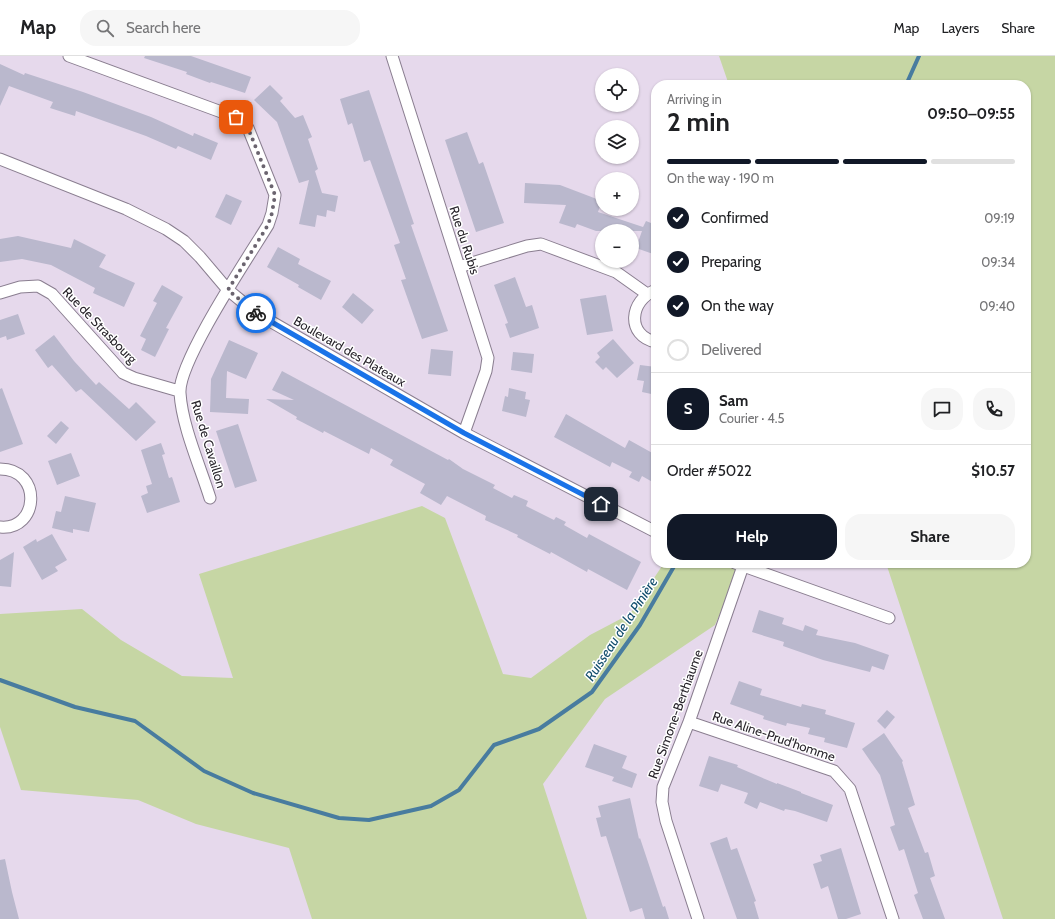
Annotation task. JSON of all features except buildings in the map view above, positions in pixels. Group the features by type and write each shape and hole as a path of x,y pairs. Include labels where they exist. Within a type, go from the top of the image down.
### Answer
{"street":[{"name":"Rue de Cavaillon","path":"69,56 236,117 248,128 275,195 268,225 228,290 187,363 180,391 182,412 210,498"},
{"name":"Rue du Rubis","path":"392,56 488,358 486,371 464,433"},
{"name":"Boulevard des Plateaux","path":"0,159 126,209 166,229 184,242 200,257 228,290 256,313 464,433 651,529"},
{"path":"459,267 527,246 541,244 616,272 651,291"},
{"name":"Rue de Strasbourg","path":"0,293 20,287 38,286 52,294 123,373 134,378 180,391"},
{"path":"651,293 637,306 636,323 645,337 651,340"},
{"path":"0,469 15,472 23,477 31,494 31,504 28,512 22,520 14,525 0,527"},
{"name":"Rue Simone-Berthiaume","path":"698,919 666,821 662,802 663,786 689,722 738,568"},
{"path":"750,568 889,618"},
{"name":"Rue Aline-Prud'homme","path":"689,722 834,770 850,789 893,919"}],"green space":[{"path":"719,56 1055,56 1055,919 1003,919 888,568 1031,568 1031,80 727,80"},
{"path":"422,506 445,518 503,674 531,678 590,635 630,614 661,568 741,568 715,625 605,699 543,784 587,919 312,919 289,848 196,824 138,800 21,790 0,727 0,614 82,609 121,640 182,676 233,678 199,574"}],"waterway":[{"name":"Ruisseau de la Pinière","path":"908,80 919,56"},
{"name":"Ruisseau de la Pinière","path":"0,680 75,707 135,721 204,771 253,793 339,818 369,820 431,806 459,790 494,745 539,729 592,692 640,625 673,568"}],"way so far":[{"path":"236,117 248,128 275,195 268,225 228,290 256,313"}],"route":[{"path":"256,313 464,433 601,504"}]}
